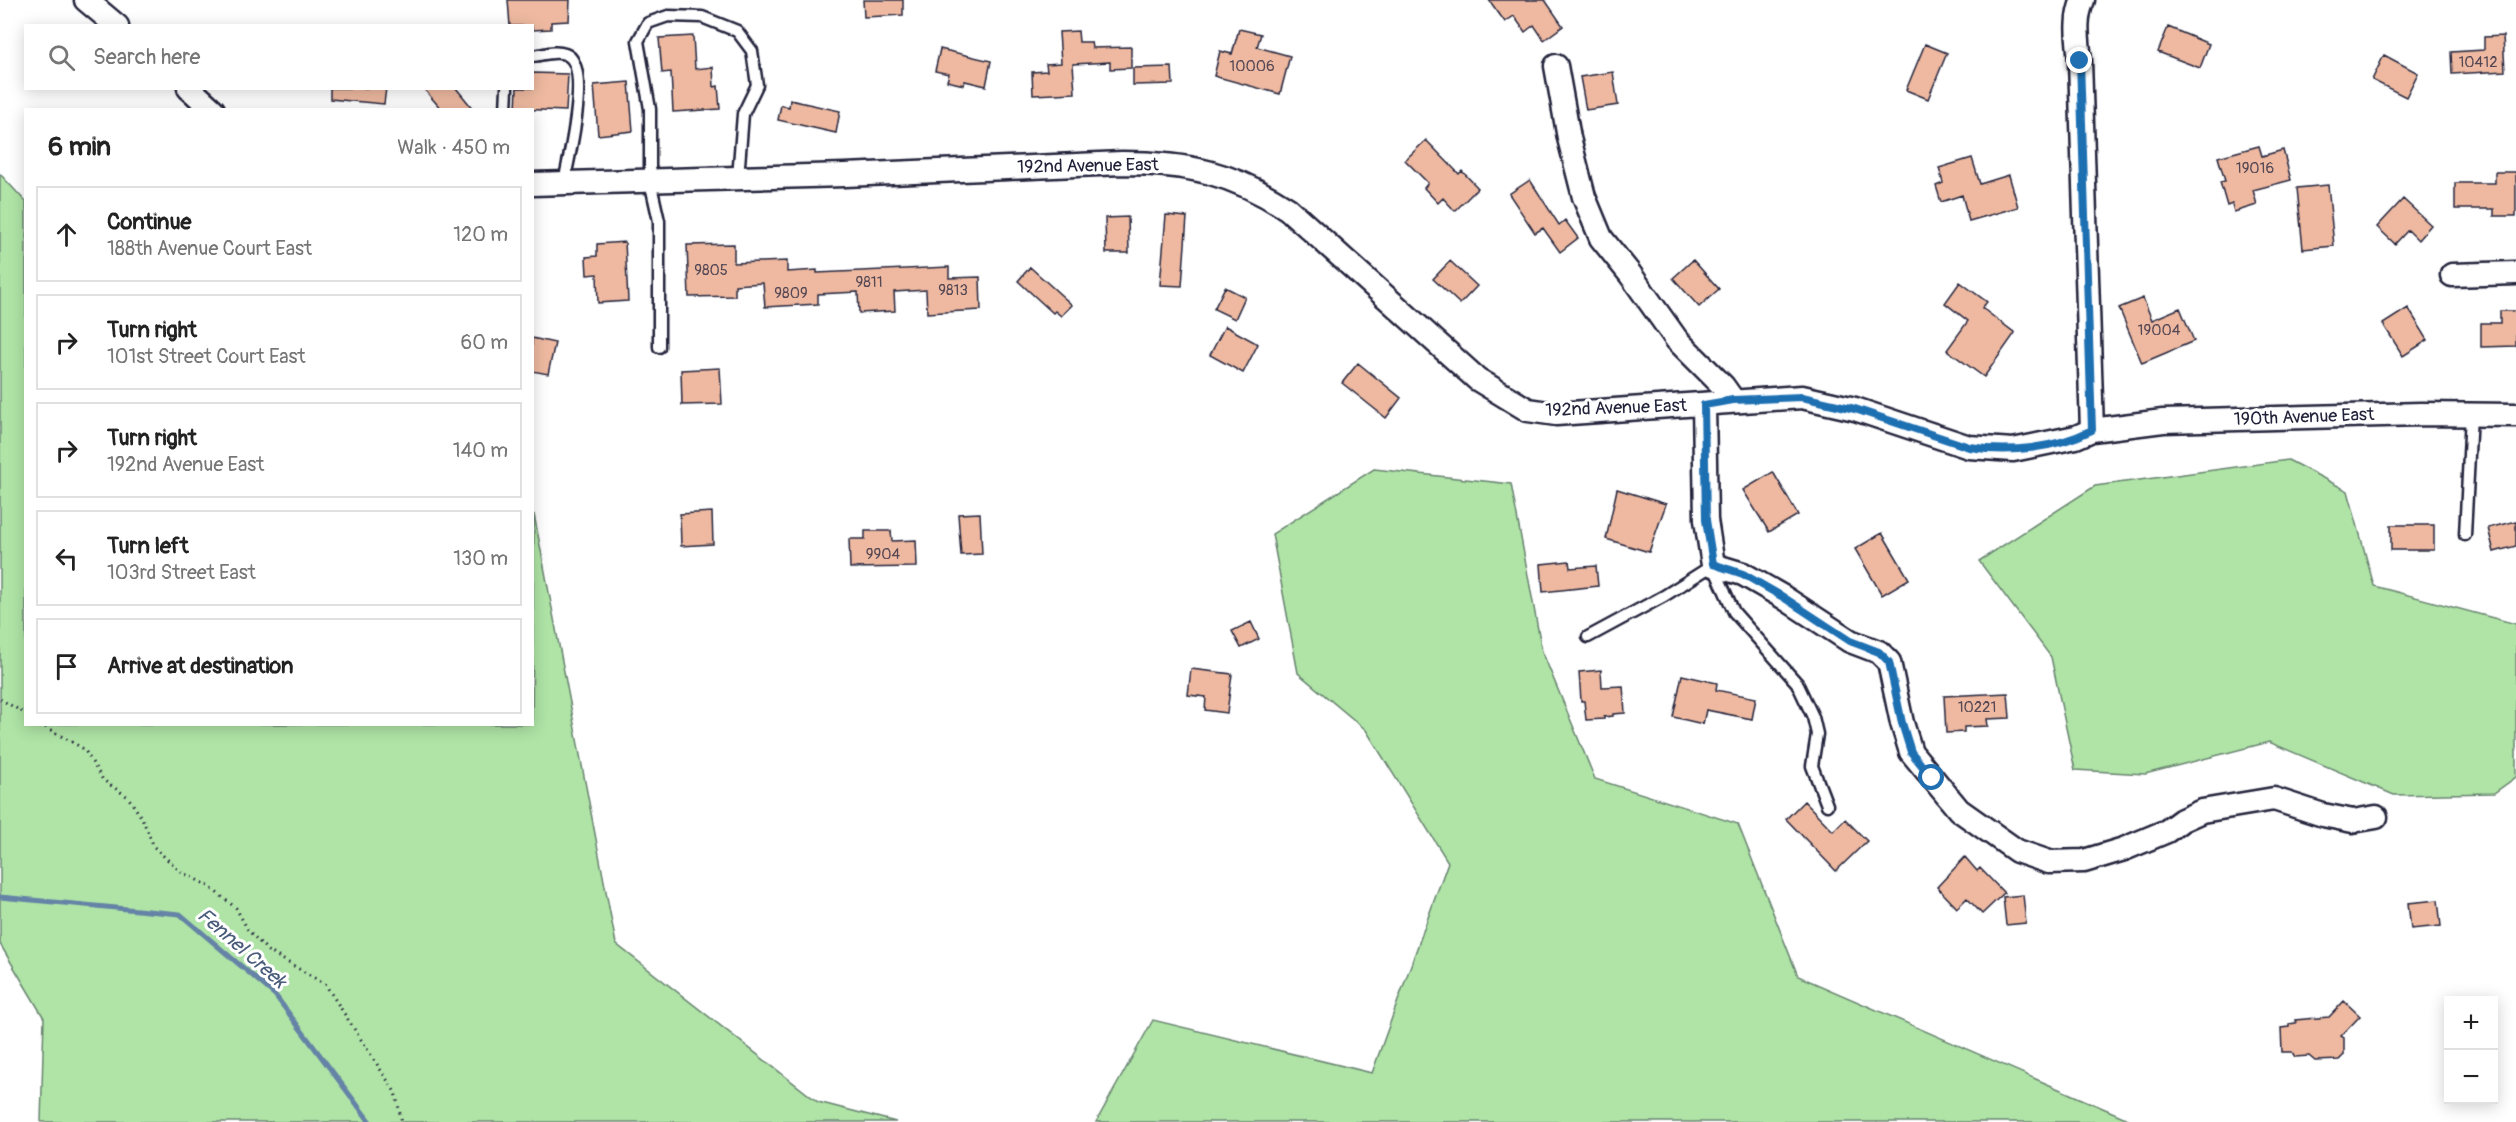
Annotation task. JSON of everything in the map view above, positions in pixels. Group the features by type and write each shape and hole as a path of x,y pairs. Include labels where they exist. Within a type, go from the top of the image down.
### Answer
{"street":[{"path":"86,0 115,24"},
{"path":"2083,0 2078,13 2077,28 2081,73 2092,430 2051,444 2013,450 1984,449 1969,447 1825,401 1802,397 1733,400 1704,405 1706,520 1713,564 1743,574 1850,641 1879,652 1889,662 1902,723 1911,752 1959,810 2017,851 2049,862 2084,861 2124,849 2167,831 2182,820 2202,811 2274,799 2324,815 2353,821 2376,817"},
{"path":"1556,66 1584,198 1601,238 1677,340 1723,386 1733,400"},
{"path":"191,90 211,108"},
{"name":"192nd Avenue East","path":"534,184 1122,163 1157,163 1190,168 1231,178 1259,190 1288,209 1477,379 1528,410 1556,414 1704,405"},
{"path":"2452,275 2516,273"},
{"name":"190th Avenue East","path":"2092,430 2163,421 2421,414 2516,415"}],"lane":[{"path":"659,347 659,220 650,181 650,109 638,41 648,23 668,16 702,17 737,31 752,51 757,85 742,114 738,178"},
{"path":"534,56 550,52 566,54 575,63 578,82 577,107 564,183"},
{"path":"506,108 507,90"},
{"path":"2465,536 2471,414"},
{"path":"1588,637 1664,596 1713,564 1734,612 1797,683 1813,717 1816,734 1812,766 1827,806"}],"path":[{"path":"0,699 24,713"},
{"path":"44,726 84,749 103,780 128,797 142,818 154,848 182,872 207,885 236,908 248,930 268,951 325,984 395,1092 402,1122"}],"green space":[{"path":"0,174 24,200 24,726 534,726 534,514 616,944 818,1102 896,1122 41,1122 44,1018 0,944"},
{"path":"2288,460 2348,491 2374,586 2516,624 2516,777 2494,793 2394,795 2269,742 2145,774 2075,770 2051,657 1979,561 2095,486"},
{"path":"1374,469 1511,484 1542,651 1595,779 1738,824 1798,976 2135,1122 1096,1122 1153,1020 1372,1073 1448,862 1366,730 1298,673 1272,534"}],"building":[{"path":"508,0 570,0 569,21 551,22 551,29 534,30 534,24 510,24"},
{"path":"863,0 903,0 903,15 864,17"},
{"path":"1489,0 1545,0 1563,26 1544,40 1534,25 1525,32 1514,16 1505,22"},
{"path":"2168,27 2209,44 2200,68 2158,52"},
{"path":"1239,29 1261,34 1257,47 1290,56 1280,94 1214,76 1220,51 1232,54"},
{"path":"1078,31 1079,42 1091,42 1092,48 1131,47 1131,68 1110,69 1110,62 1073,64 1075,93 1033,95 1032,72 1047,71 1046,64 1061,63 1059,32"},
{"path":"693,36 695,69 713,67 714,87 718,86 720,109 673,112 671,72 662,73 659,38"},
{"path":"2503,36 2505,71 2452,74 2451,52 2484,50 2484,37"},
{"path":"1925,44 1947,53 1928,99 1906,90"},
{"path":"940,49 991,61 986,86 965,81 964,85 947,81 949,74 935,71"},
{"path":"2384,55 2418,73 2406,97 2372,80"},
{"path":"1172,67 1173,84 1133,85 1133,68"},
{"path":"1613,72 1618,105 1586,110 1580,77"},
{"path":"534,73 568,74 566,111 516,108 517,90 534,90"},
{"path":"629,82 633,131 598,135 594,85"},
{"path":"330,90 386,90 384,104 330,99"},
{"path":"425,90 458,90 472,108 440,108"},
{"path":"790,100 840,111 836,133 778,120 781,105 789,107"},
{"path":"1426,140 1459,174 1462,171 1478,188 1455,211 1443,198 1438,203 1424,188 1428,183 1405,160"},
{"path":"2259,146 2262,156 2283,150 2291,180 2253,190 2257,205 2234,212 2232,204 2227,206 2220,182 2225,181 2218,157"},
{"path":"1972,158 1980,184 2009,175 2018,207 1969,221 1962,195 1941,202 1936,186 1943,183 1939,168"},
{"path":"2495,172 2516,172 2516,216 2494,216 2494,209 2455,209 2455,183 2495,183"},
{"path":"1530,180 1559,225 1565,220 1578,238 1560,252 1543,228 1535,233 1509,194"},
{"path":"2328,185 2334,246 2303,249 2297,188"},
{"path":"2403,199 2431,225 2418,240 2408,230 2395,244 2377,227"},
{"path":"1166,215 1187,217 1182,286 1160,285"},
{"path":"1128,217 1129,253 1106,253 1105,218"},
{"path":"625,242 628,301 598,303 597,274 587,275 586,257 597,256 597,244"},
{"path":"734,244 734,263 787,261 787,272 817,270 817,273 949,267 949,278 980,277 981,310 927,313 926,290 894,292 895,311 859,313 858,292 818,294 818,304 765,307 763,283 735,285 735,296 689,297 687,245"},
{"path":"1693,260 1719,289 1699,307 1673,278"},
{"path":"1450,261 1477,286 1460,304 1433,279"},
{"path":"1030,267 1072,305 1061,316 1055,311 1053,313 1018,281"},
{"path":"1960,282 1987,302 1982,308 2015,333 1984,377 1947,350 1968,321 1945,303"},
{"path":"1225,287 1245,297 1235,319 1214,309"},
{"path":"2143,298 2152,320 2180,308 2194,341 2142,363 2119,308"},
{"path":"2408,308 2428,340 2403,356 2383,324"},
{"path":"2500,311 2516,311 2516,346 2481,347 2481,323 2500,323"},
{"path":"1225,326 1258,344 1243,373 1210,355"},
{"path":"534,338 555,343 548,374 534,371"},
{"path":"1358,363 1401,398 1386,418 1342,383"},
{"path":"720,368 722,404 682,405 681,370"},
{"path":"1773,472 1798,515 1769,532 1743,490"},
{"path":"1617,489 1666,504 1649,552 1606,539"},
{"path":"712,512 713,544 681,546 680,514"},
{"path":"980,513 982,554 961,555 958,514"},
{"path":"2516,521 2516,546 2494,552 2488,528"},
{"path":"2391,525 2434,525 2434,550 2391,550"},
{"path":"865,531 891,531 892,541 916,540 917,567 850,568 849,539 865,539"},
{"path":"1882,533 1909,579 1882,595 1855,549"},
{"path":"1569,561 1570,568 1596,566 1598,586 1543,592 1541,564"},
{"path":"1251,622 1259,639 1241,648 1232,631"},
{"path":"1191,669 1232,674 1227,713 1205,710 1206,697 1188,695"},
{"path":"1601,670 1602,687 1623,686 1625,713 1613,714 1604,719 1586,720 1584,701 1581,701 1579,672"},
{"path":"1682,675 1717,683 1716,690 1756,698 1752,719 1706,710 1703,724 1673,717"},
{"path":"2008,693 2010,718 1987,719 1988,726 1964,727 1964,732 1946,733 1944,696"},
{"path":"1804,801 1833,831 1845,819 1867,841 1836,871 1786,819"},
{"path":"1965,857 1977,871 1980,868 2004,893 1982,914 1967,898 1957,908 1937,887"},
{"path":"2023,895 2026,923 2006,925 2003,897"},
{"path":"2438,900 2441,926 2411,929 2408,903"},
{"path":"2344,1001 2360,1016 2341,1036 2344,1038 2344,1055 2339,1060 2315,1061 2309,1056 2295,1057 2292,1052 2282,1052 2281,1028 2296,1023 2295,1020 2329,1017"}],"waterway":[{"name":"Fennel Creek","path":"0,897 180,914 275,995 370,1122"}],"route":[{"path":"1932,778 1911,752 1902,723 1889,662 1879,652 1850,641 1743,574 1713,564 1706,520 1704,405 1733,400 1802,397 1855,409 1969,447 1984,449 2013,450 2051,444 2092,430 2080,61"}]}
